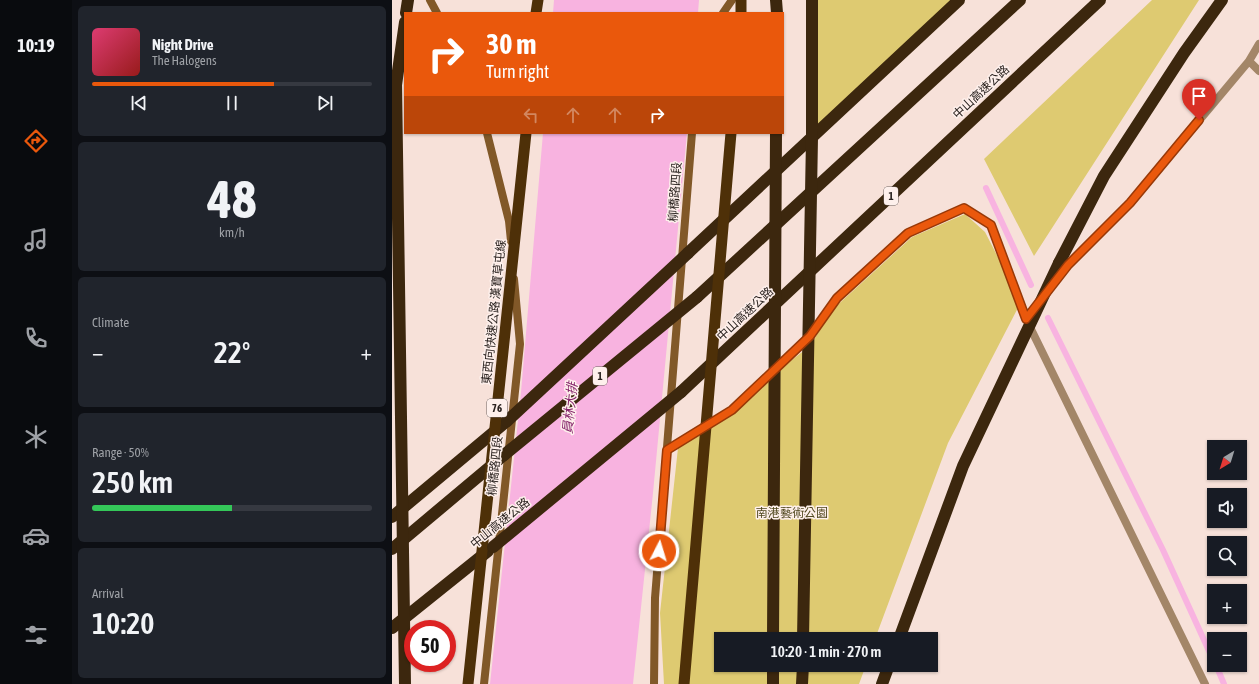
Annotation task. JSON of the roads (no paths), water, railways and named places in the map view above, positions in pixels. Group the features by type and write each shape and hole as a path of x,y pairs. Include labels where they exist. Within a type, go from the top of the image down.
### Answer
{"highway":[{"path":"406,12 408,0"},
{"path":"536,12 538,0"},
{"path":"741,0 741,12"},
{"path":"776,0 777,12"},
{"path":"803,632 812,138 812,0"},
{"path":"392,517 507,421 959,0"},
{"name":"1","path":"392,549 697,297 1020,0"},
{"name":"中山高速公路","path":"392,628 681,392 1100,0"},
{"path":"902,632 963,466 1059,264 1104,176 1184,53 1222,0"},
{"path":"404,29 396,85 405,684"},
{"name":"東西向快速公路 漢寶草屯線","path":"468,684 526,134"},
{"path":"684,684 731,134"},
{"path":"773,632 776,134"},
{"path":"773,672 773,684"},
{"path":"802,684 803,672"},
{"path":"882,684 886,672"}],"main road":[{"path":"430,0 436,12"},
{"path":"724,12 732,0"},
{"name":"柳橋路四段","path":"484,684 520,344 509,221 487,134"},
{"name":"柳橋路四段","path":"654,684 655,598 692,134"}],"lane":[{"path":"1026,319 1068,265 1130,203 1248,61 1259,44"},
{"path":"1248,61 1259,71"},
{"path":"667,450 732,410 810,336 837,298 908,233 964,208 991,225 1026,319 1204,684"}],"water":[{"path":"554,0 699,0 698,12 553,12"},
{"name":"員林大排","path":"543,134 687,134 653,493 633,684 490,684 521,392"}],"waterway":[{"path":"986,188 1031,285"},
{"path":"1048,318 1163,550 1207,647"},
{"path":"1219,672 1224,684"}],"park label":[{"name":"南港藝術公園","path":"792,513"}]}
